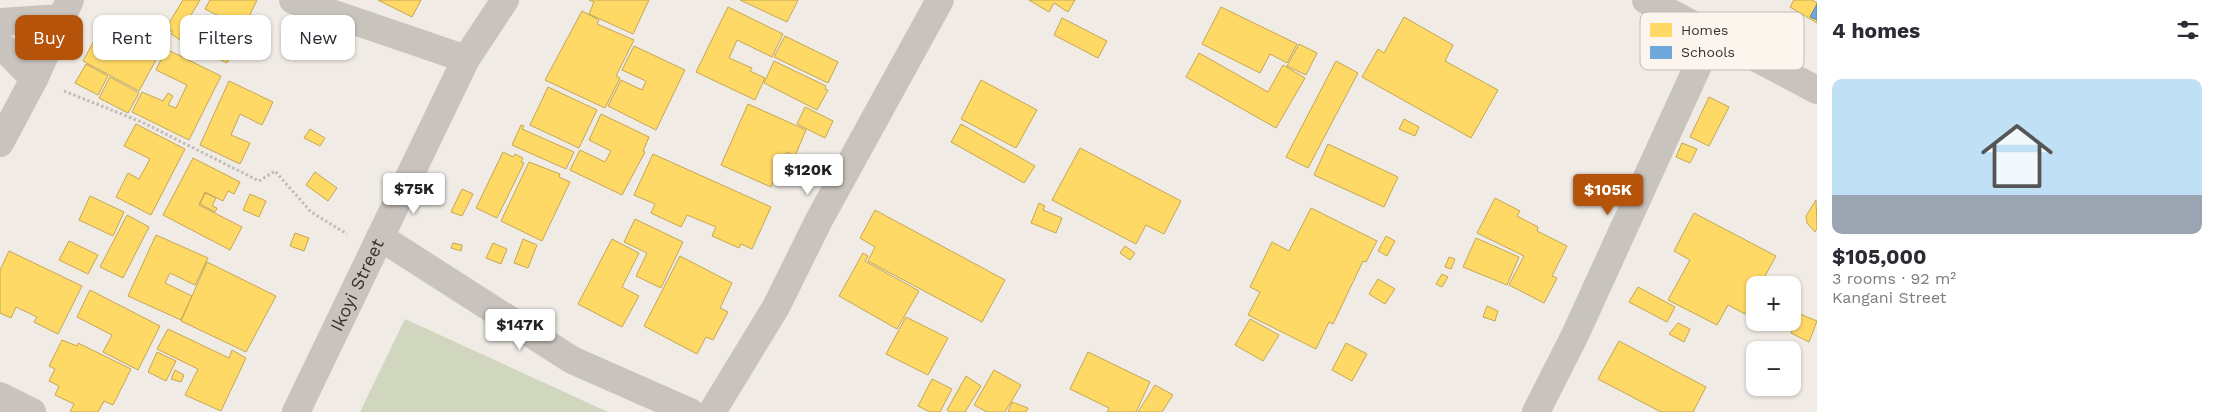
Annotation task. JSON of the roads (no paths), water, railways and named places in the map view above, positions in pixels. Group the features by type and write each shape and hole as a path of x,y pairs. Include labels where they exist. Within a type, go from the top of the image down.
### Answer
{"street":[{"path":"293,0 466,59"},
{"name":"Ikoyi Street","path":"296,412 466,59 505,0"},
{"path":"712,412 776,307 819,220 940,0"},
{"path":"1646,0 1669,12"},
{"path":"0,22 65,9"},
{"path":"0,143 34,79 65,9"},
{"path":"0,44 34,79"},
{"path":"1536,412 1580,326 1696,70"},
{"path":"1779,70 1817,90"},
{"path":"377,244 572,360 690,412"},
{"path":"0,396 32,412"}]}
